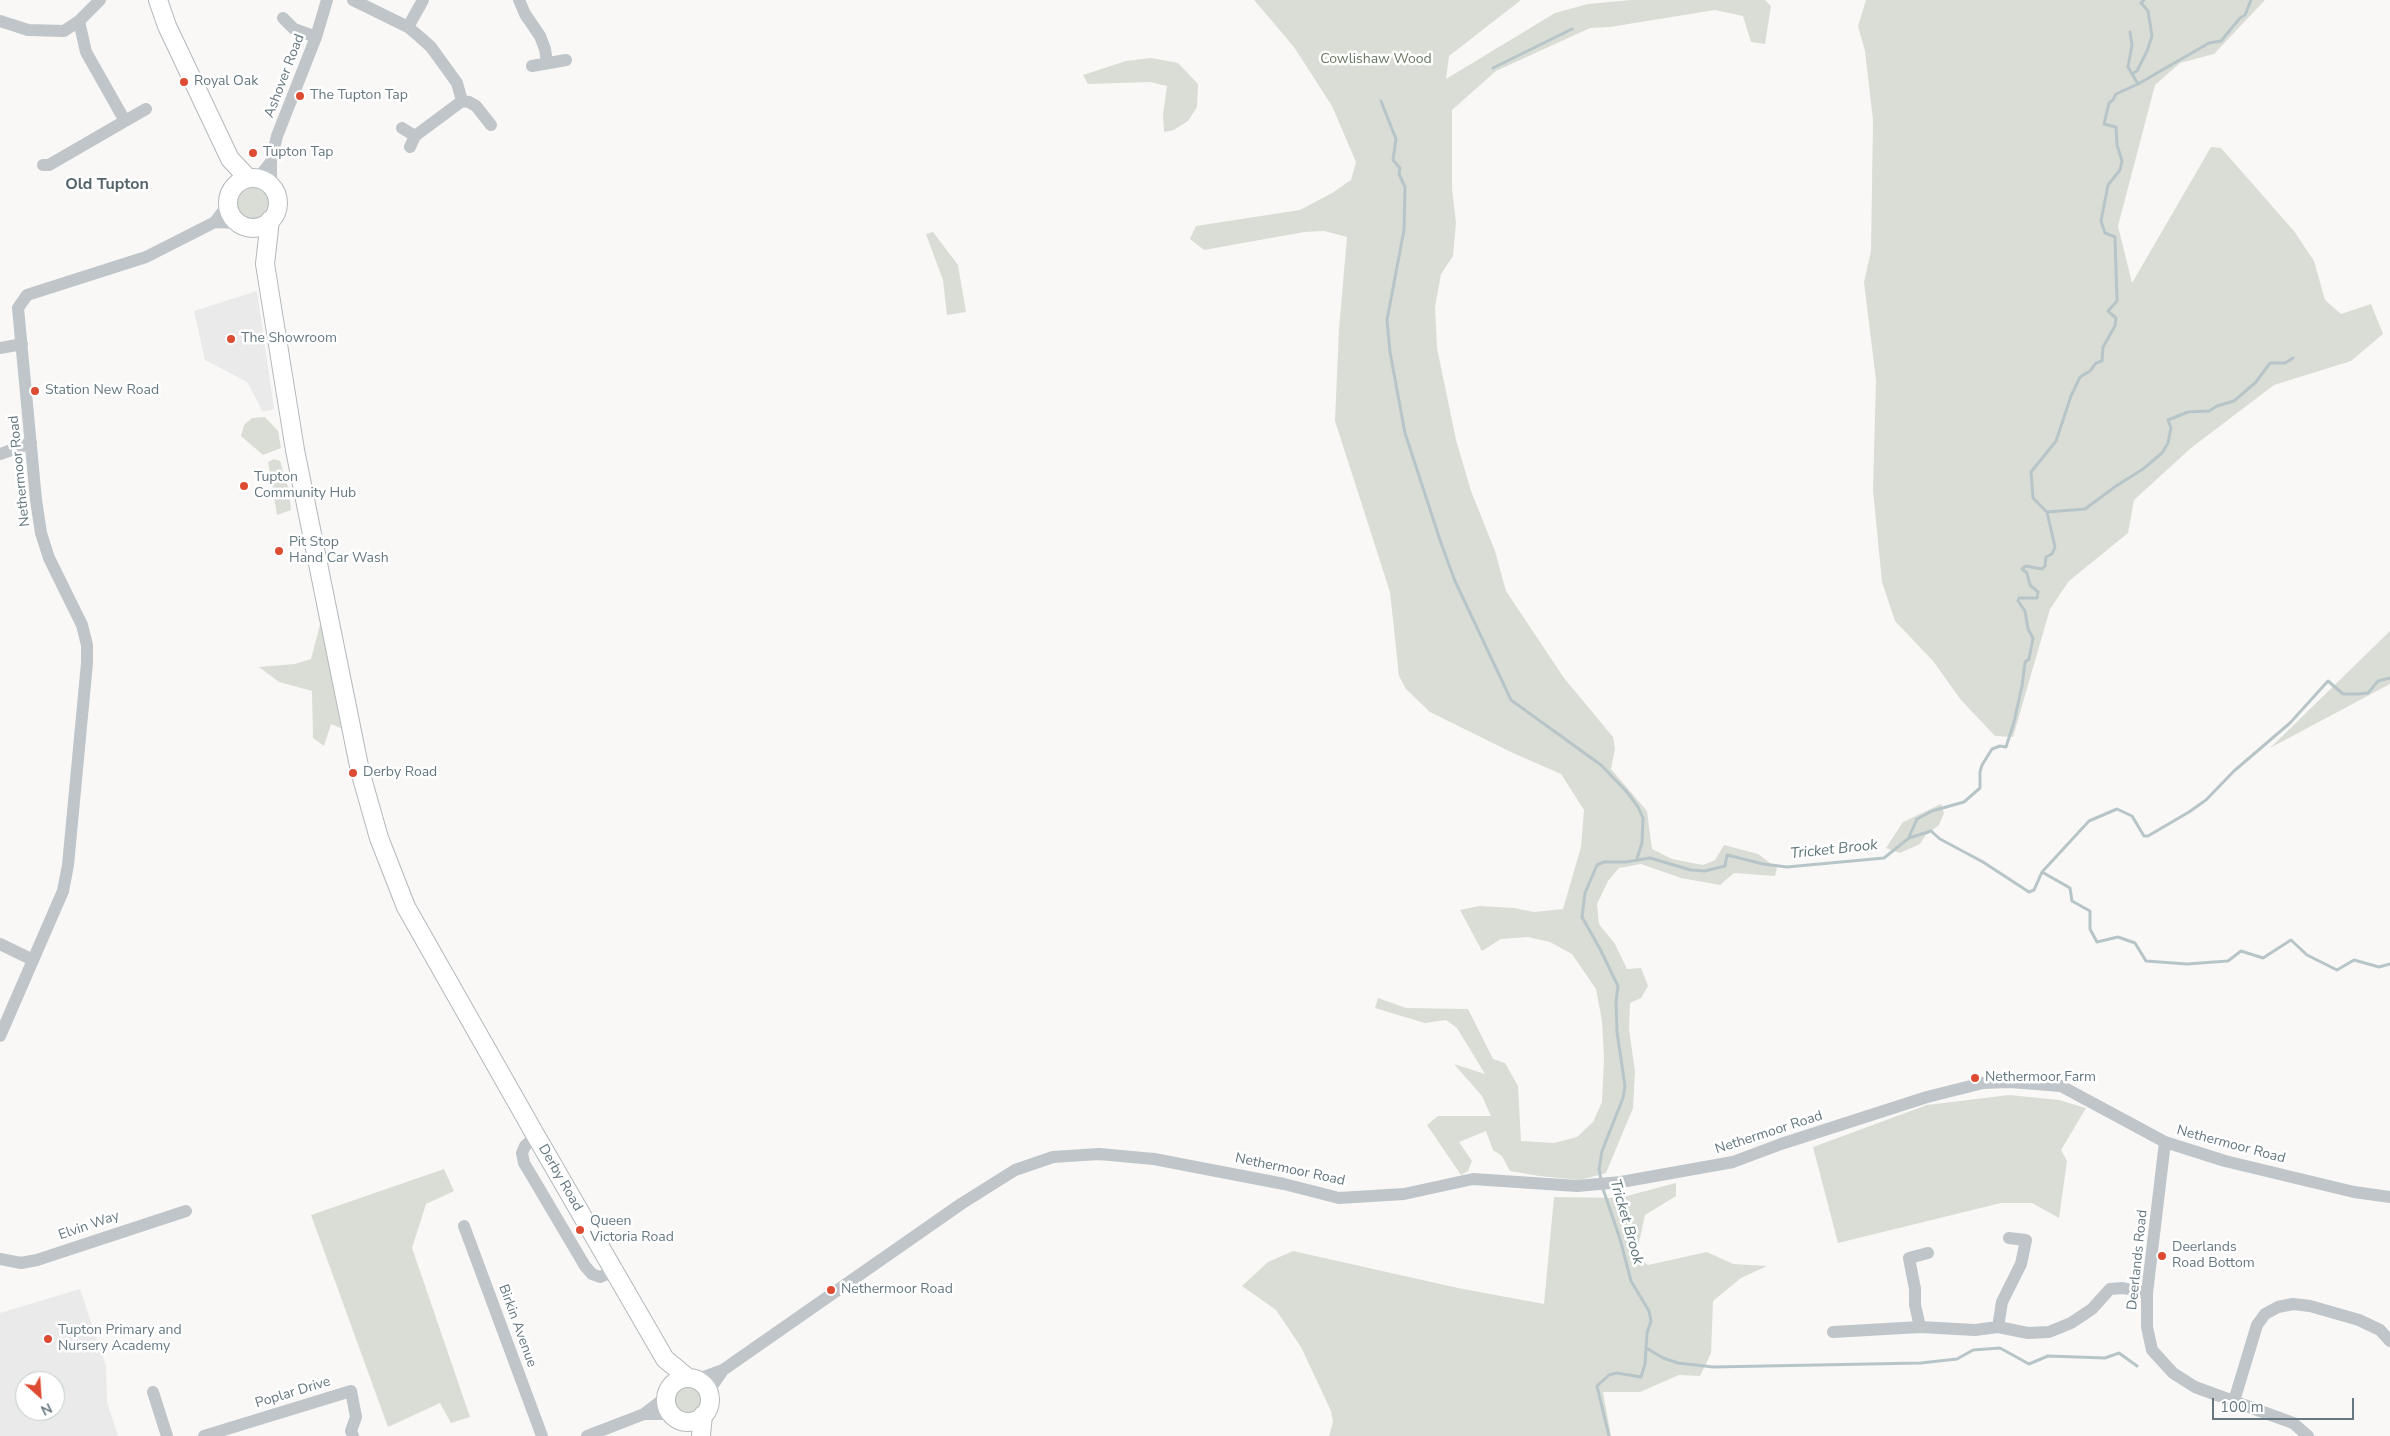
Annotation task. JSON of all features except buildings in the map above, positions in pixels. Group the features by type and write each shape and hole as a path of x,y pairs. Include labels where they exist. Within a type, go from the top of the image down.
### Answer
{"highway":[{"path":"158,0 167,26 230,159 229,199 233,218 242,224 259,227 270,220 276,211 277,200 259,181 230,159"},
{"path":"229,199 237,184 259,181"},
{"name":"Derby Road","path":"270,220 266,264 308,516 360,771 379,838 406,907 665,1359"},
{"name":"Derby Road","path":"242,224 266,264"},
{"path":"665,1359 698,1383 708,1408 697,1420 676,1411"},
{"path":"665,1359 676,1411"},
{"path":"676,1411 677,1380 698,1383"},
{"path":"701,1436 703,1415"}],"street":[{"path":"0,21 28,30 64,31 79,21 100,0"},
{"name":"Ashover Road","path":"259,181 271,162 277,136 316,37 327,0"},
{"path":"353,0 408,27 431,47 457,83 462,101"},
{"path":"408,27 423,0"},
{"path":"519,0 525,14 540,36 545,49 547,63"},
{"path":"283,18 294,29 316,37"},
{"path":"79,21 86,52 125,121"},
{"path":"532,66 566,60"},
{"path":"402,128 412,142 462,101 476,106 491,125"},
{"path":"43,165 49,165 146,109"},
{"name":"Nethermoor Road","path":"215,222 229,199"},
{"name":"Nethermoor Road","path":"0,1036 63,891 68,865 87,663 87,645 82,625 49,558 41,532 36,500 18,308 27,295 136,261 215,222 242,224"},
{"path":"0,348 22,344"},
{"path":"0,454 31,442"},
{"path":"0,944 34,960"},
{"name":"Nethermoor Road","path":"698,1383 723,1370 961,1204 1015,1170 1053,1157 1099,1154 1154,1159 1284,1184 1339,1198 1404,1194 1472,1179 1577,1186 1733,1162 1781,1144 1919,1100 1983,1083 2010,1082 2060,1086 2165,1142 2225,1161 2354,1192 2390,1197"},
{"name":"Derby Road","path":"536,1136 525,1146 522,1153 524,1163 585,1266 592,1274 600,1276 614,1271"},
{"name":"Deerlands Road","path":"2165,1142 2147,1294 2146,1327 2152,1350 2173,1373 2194,1387 2293,1424 2308,1436"},
{"name":"Elvin Way","path":"0,1259 21,1263 37,1260 186,1211"},
{"name":"Birkin Avenue","path":"464,1226 542,1436"},
{"path":"1998,1327 2002,1302 2021,1264 2026,1240 2009,1238"},
{"path":"1920,1327 1915,1305 1915,1289 1908,1258 1928,1253"},
{"path":"1833,1332 1920,1327 1975,1330 1998,1327 2028,1332 2049,1332 2071,1323 2092,1309 2110,1289 2123,1288 2147,1294"},
{"path":"2234,1401 2258,1325 2265,1314 2278,1307 2293,1304 2310,1306 2360,1320 2380,1330 2390,1341"},
{"name":"Poplar Drive","path":"204,1436 351,1391 356,1417 352,1434"},
{"path":"153,1392 167,1436"},
{"path":"587,1436 644,1414 676,1411"}],"shaded area":[{"path":"257,291 274,409 263,412 247,382 205,360 194,311"},
{"name":"Tupton Primary and Nursery Academy","path":"80,1289 106,1366 107,1402 118,1436 0,1436 0,1313"}],"green space":[{"name":"Cowlishaw Wood","path":"1254,0 1521,0 1449,56 1446,79 1555,13 1588,4 1631,0 1765,0 1771,6 1765,44 1751,42 1743,16 1715,10 1610,27 1590,28 1496,71 1452,110 1452,189 1456,223 1453,256 1441,274 1435,307 1437,348 1456,440 1471,491 1495,551 1506,591 1564,678 1613,737 1615,749 1611,769 1647,811 1652,849 1672,859 1703,865 1715,860 1724,845 1758,854 1777,868 1775,876 1734,873 1720,885 1681,878 1641,864 1619,868 1608,881 1597,904 1599,924 1615,944 1627,969 1641,968 1648,986 1641,998 1630,1003 1629,1029 1635,1072 1633,1108 1606,1173 1580,1180 1510,1171 1502,1156 1493,1150 1486,1131 1459,1142 1472,1161 1468,1171 1461,1175 1427,1125 1438,1116 1491,1116 1482,1096 1454,1064 1485,1074 1457,1028 1446,1020 1425,1023 1375,1008 1378,998 1406,1008 1468,1009 1493,1059 1505,1063 1518,1086 1521,1141 1554,1143 1577,1137 1593,1122 1602,1102 1604,1058 1602,1021 1596,989 1572,954 1550,942 1528,937 1501,939 1482,951 1460,910 1479,906 1514,908 1534,912 1563,909 1581,847 1584,810 1561,774 1513,753 1430,712 1406,689 1399,676 1390,592 1335,421 1339,329 1347,237 1324,231 1304,232 1204,250 1190,239 1196,226 1300,210 1332,193 1351,180 1356,162 1332,106 1294,47"},
{"path":"1866,0 2265,0 2214,54 2180,63 2155,85 2118,226 2132,283 2211,147 2221,148 2294,231 2314,261 2325,300 2341,314 2371,304 2383,334 2351,361 2274,385 2191,448 2134,500 2128,533 2069,581 2050,609 2013,737 1995,736 1961,700 1933,661 1895,621 1882,582 1873,490 1876,380 1864,282 1871,251 1873,120 1865,51 1858,26"},
{"path":"1151,58 1178,63 1198,84 1197,107 1188,121 1174,130 1164,132 1163,114 1167,86 1150,82 1088,84 1083,75 1126,61"},
{"path":"253,186 260,187 266,191 270,197 270,211 266,217 260,221 253,222 246,221 240,217 236,211 235,204 236,197 240,191 246,187"},
{"path":"933,232 958,265 966,312 947,315 943,280 926,234"},
{"path":"265,417 278,431 281,448 263,455 241,436 244,425 252,418"},
{"path":"274,459 280,461 289,490 291,510 277,515 268,462"},
{"path":"321,621 341,728 331,724 324,746 313,738 312,691 279,682 259,667 295,664 311,659"},
{"path":"2390,631 2390,684 2270,748"},
{"path":"1941,804 1944,813 1939,825 1925,836 1920,844 1900,853 1886,848 1903,822"},
{"path":"2009,1095 2059,1100 2086,1108 2061,1150 2067,1161 2059,1218 2032,1203 2001,1203 1838,1243 1813,1147 1927,1105"},
{"path":"444,1169 454,1191 426,1204 412,1248 470,1417 451,1423 440,1403 388,1427 311,1215"},
{"path":"1676,1183 1676,1196 1645,1215 1636,1256 1648,1265 1707,1252 1733,1264 1767,1266 1741,1278 1713,1301 1711,1353 1700,1376 1679,1375 1640,1392 1603,1392 1611,1436 1329,1436 1333,1422 1331,1411 1301,1347 1276,1310 1242,1286 1268,1262 1293,1251 1458,1288 1544,1304 1554,1197 1619,1198"},
{"path":"688,1384 694,1385 699,1389 703,1394 703,1406 699,1411 694,1415 688,1416 682,1415 677,1411 673,1406 672,1400 673,1394 677,1389 682,1385"}],"waterway":[{"path":"2132,74 2137,71 2152,36 2148,11 2141,3 2144,0"},
{"path":"2138,84 2209,43 2221,41 2240,18 2245,15 2251,0"},
{"path":"1493,68 1572,29"},
{"path":"1909,837 1917,819 1932,811 1964,802 1980,788 1982,765 1992,749 2000,746 2006,747 2014,722 2025,662 2029,659 2033,638 2028,629 2025,611 2018,601 2019,598 2037,598 2038,592 2030,585 2027,573 2022,569 2026,566 2042,569 2045,566 2046,557 2052,554 2055,547 2047,512 2033,498 2031,472 2056,441 2071,396 2080,377 2090,371 2096,363 2102,361 2103,347 2115,326 2116,318 2108,311 2117,301 2115,237 2105,233 2101,221 2108,185 2120,170 2122,161 2117,145 2116,127 2104,124 2109,103 2116,94 2138,84 2128,67 2132,45 2130,32"},
{"path":"1381,101 1396,139 1393,160 1400,168 1399,174 1405,187 1404,230 1387,320 1390,352 1405,433 1441,543 1455,581 1511,700 1601,765 1627,792 1638,807 1643,818 1642,843 1637,858"},
{"path":"2047,512 2085,509 2143,469 2162,453 2168,443 2171,428 2168,420 2188,412 2209,411 2217,406 2234,401 2256,382 2270,363 2285,363 2293,358"},
{"path":"2042,872 2089,821 2117,809 2132,816 2144,836 2148,836 2189,812 2206,800 2234,771 2290,723 2328,681 2343,694 2358,694 2368,693 2378,681 2390,678"},
{"name":"Tricket Brook","path":"1601,1180 1599,1169 1602,1151 1623,1098 1625,1086 1617,1032 1616,1002 1618,986 1582,917 1585,893 1597,865 1604,862 1626,862 1650,858 1691,870 1705,871 1725,866 1727,855 1763,864 1787,867 1884,858 1909,838 1931,831 1940,839 1983,862 2029,892 2034,890 2042,872 2070,888 2072,901 2090,911 2090,929 2097,942 2118,937 2135,943 2146,961 2187,964 2228,961 2241,951 2263,958 2291,940 2307,955 2337,970 2354,960 2379,967 2390,964"},
{"name":"Tricket Brook","path":"1602,1186 1620,1239 1631,1281 1649,1311 1651,1321 1647,1333 1645,1364 1641,1377 1617,1373 1609,1375 1597,1386 1609,1436"},
{"path":"1648,1349 1663,1358 1678,1363 1713,1367 1921,1363 1957,1359 1973,1350 2000,1348 2029,1364 2048,1356 2105,1358 2119,1353 2137,1366"}],"place":[{"name":"Royal Oak","path":"184,82"},
{"name":"The Tupton Tap","path":"300,96"},
{"name":"Tupton Tap","path":"253,153"},
{"name":"The Showroom","path":"231,339"},
{"name":"Station New Road","path":"35,391"},
{"name":"Tupton Community Hub","path":"244,486"},
{"name":"Pit Stop Hand Car Wash","path":"279,551"},
{"name":"Derby Road","path":"353,773"},
{"name":"Nethermoor Farm","path":"1975,1078"},
{"name":"Queen Victoria Road","path":"580,1230"},
{"name":"Deerlands Road Bottom","path":"2162,1256"},
{"name":"Nethermoor Road","path":"831,1290"},
{"name":"Tupton Primary and Nursery Academy","path":"48,1339"}],"district":[{"name":"Old Tupton","path":"107,185"}]}
